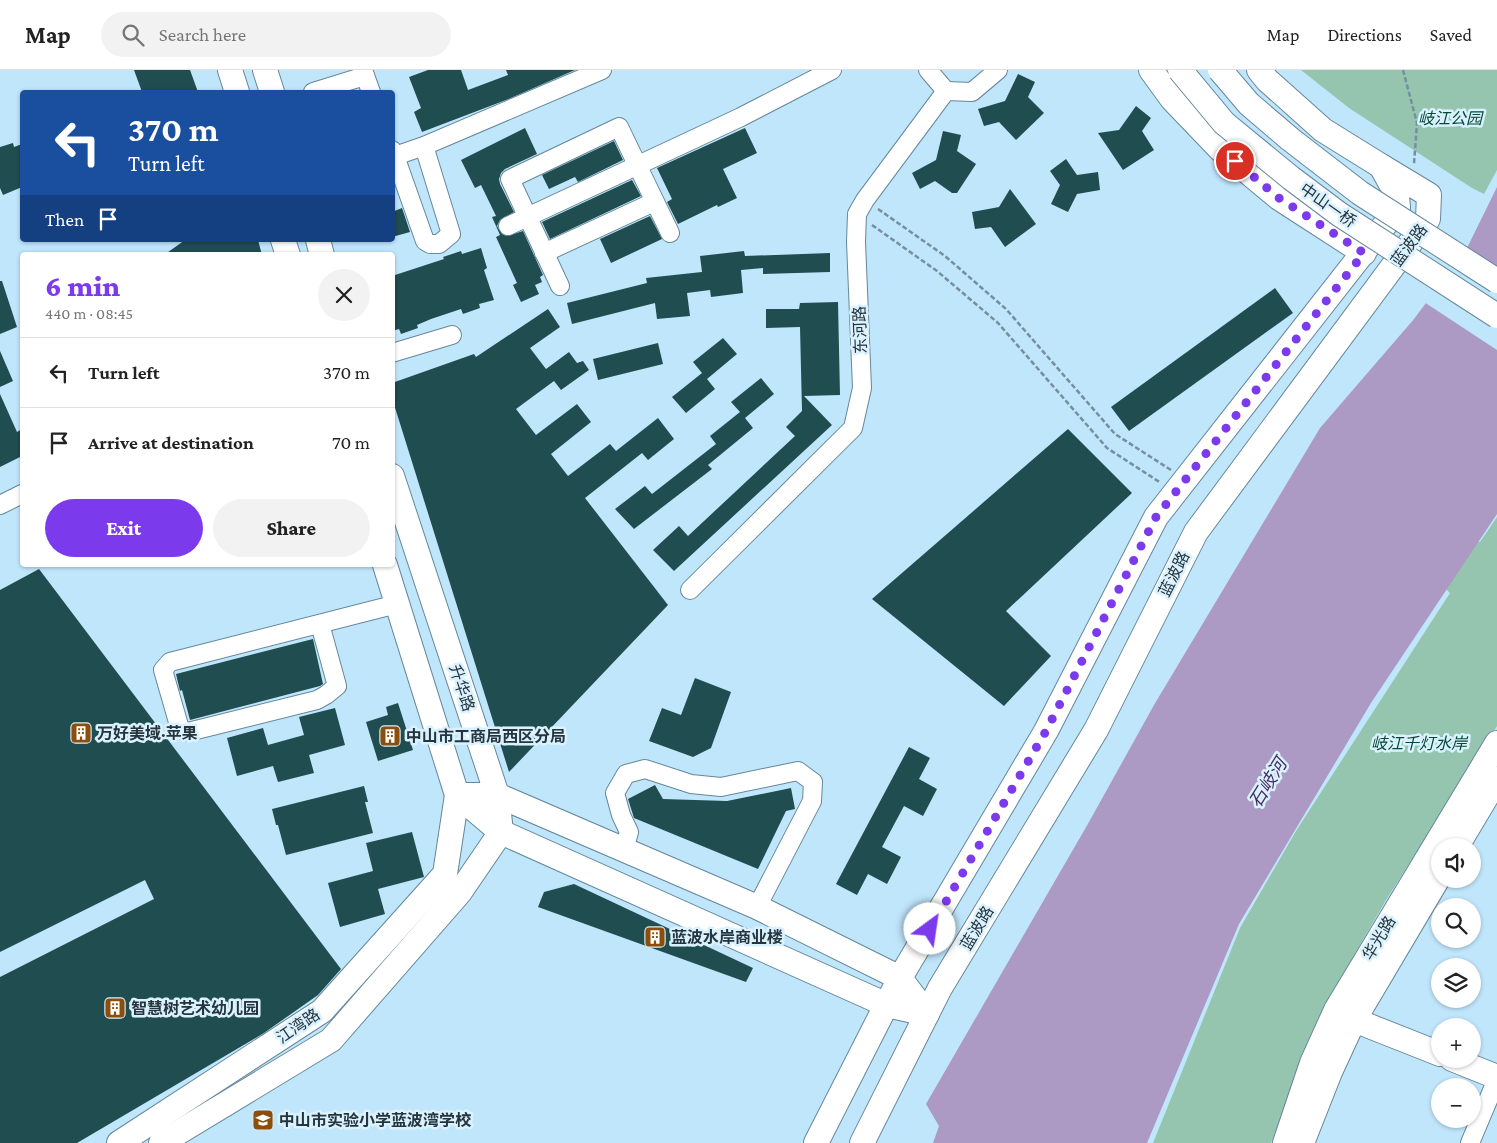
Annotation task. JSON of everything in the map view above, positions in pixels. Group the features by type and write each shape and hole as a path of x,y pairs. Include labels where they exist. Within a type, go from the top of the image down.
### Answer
{"street":[{"path":"230,70 236,90"},
{"path":"265,70 271,90"},
{"path":"395,153 424,146 602,70"},
{"path":"508,226 741,117 832,70"},
{"path":"928,70 946,91 972,92 998,70"},
{"path":"1151,70 1172,99 1220,149 1279,198 1364,253"},
{"name":"中山一桥","path":"1180,70 1224,123 1291,178 1339,214 1497,316"},
{"name":"中山一桥","path":"1220,70 1249,104 1360,193 1497,282"},
{"path":"1259,70 1267,80 1323,130 1380,166"},
{"path":"318,90 364,73 370,90"},
{"path":"861,207 946,91"},
{"path":"560,286 510,178 619,127 670,233"},
{"path":"395,156 425,241 430,244 439,244 451,234 424,146"},
{"name":"蓝波路","path":"816,1143 900,978 1046,731 1156,517 1398,208 1397,195 1380,166"},
{"name":"蓝波路","path":"862,1143 940,988 1096,730 1196,532 1301,405 1428,219 1429,195 1380,166"},
{"path":"544,253 654,202"},
{"name":"东河路","path":"690,590 853,428 862,388 856,242 861,207"},
{"path":"395,352 452,335"},
{"path":"1264,381 1301,405"},
{"name":"升华路","path":"395,485 496,795 500,832"},
{"path":"0,505 20,495"},
{"path":"386,567 457,795 500,832 887,1005 928,1014"},
{"path":"320,624 336,686 326,695 318,700 188,732 180,729 163,670 170,662 397,604"},
{"name":"华光路","path":"1285,1143 1312,1063 1336,1010 1497,743"},
{"path":"614,883 630,832 621,814 615,794 626,774 645,769 691,784 720,787 798,771 813,782 812,801 740,940"},
{"path":"1462,838 1497,779"},
{"path":"457,795 496,795 757,907 900,978 928,1014"},
{"name":"江湾路","path":"119,1143 322,1011 446,874 457,795"},
{"name":"江湾路","path":"161,1143 332,1040 460,892 500,832"},
{"name":"华光路","path":"1302,1143 1330,1072 1354,1020 1433,888"},
{"path":"1354,1020 1431,1050"},
{"path":"1470,1143 1497,1078 1473,1068"}],"path":[{"path":"1402,70 1416,123 1413,185"},
{"path":"861,207 945,256 1006,309 1114,434 1181,486"},
{"path":"861,207 998,323 1107,448 1181,486"}],"green space":[{"name":"岐江公园","path":"1301,70 1497,70 1497,170 1484,194 1349,108"},
{"name":"岐江千灯水岸","path":"1497,517 1497,726 1386,900 1325,1005 1271,1143 1153,1143 1240,928 1296,831 1450,593 1439,582 1468,539 1480,542"}],"water":[{"name":"石岐河","path":"1497,187 1497,514 1371,703 1239,924 1147,1143 933,1143 939,1126 926,1104 1089,822 1154,705 1320,428 1414,319 1467,248"}],"pier":[{"path":"1463,249 1497,271 1497,350 1424,302"}],"building":[{"path":"134,70 190,70 197,90 141,90"},
{"path":"428,70 461,70 468,90 508,75 506,70 575,70 506,100 422,132 414,112 421,108 409,77"},
{"path":"1018,74 1035,82 1028,97 1044,113 1016,140 999,122 984,126 978,109 1005,101"},
{"path":"1136,106 1151,118 1142,131 1154,150 1123,170 1098,133 1119,130"},
{"path":"525,128 537,154 505,169 501,173 500,184 514,212 500,220 497,226 502,234 507,236 523,231 543,275 540,277 542,282 535,285 539,294 521,302 513,285 517,283 496,237 500,235 492,217 496,216 481,185 475,188 461,160"},
{"path":"745,128 757,153 723,169 737,198 718,207 717,205 678,224 667,202 672,199 657,168"},
{"path":"943,131 961,135 957,151 976,164 957,193 952,193 935,181 920,189 912,173 936,160"},
{"path":"614,141 623,160 578,182 575,177 549,189 542,175"},
{"path":"13,143 14,147 20,145 20,188 3,195 0,188 0,147"},
{"path":"1066,159 1077,175 1098,172 1100,190 1077,194 1068,212 1051,204 1060,185 1050,171"},
{"path":"632,180 641,196 550,239 542,222"},
{"path":"1010,189 1036,224 1005,247 991,227 975,229 972,212 999,207"},
{"path":"402,208 410,232 395,236 395,211"},
{"path":"650,216 662,239 611,263 600,239"},
{"path":"182,242 259,242 261,252 168,252"},
{"path":"481,248 487,268 484,270 494,300 479,304 480,308 463,314 461,309 431,319 417,325 418,328 401,334 399,329 395,330 395,275 444,259 443,257 461,251 462,254"},
{"path":"744,251 745,256 830,253 830,272 763,274 763,268 741,270 743,293 711,297 710,290 687,293 690,316 657,319 655,303 572,324 567,303 647,283 646,278 702,272 700,256"},
{"path":"0,281 2,281 17,327 0,334"},
{"path":"1275,288 1293,313 1129,431 1111,407"},
{"path":"838,302 840,395 804,396 832,425 674,571 653,550 679,526 688,536 795,436 786,427 802,411 800,327 766,328 766,309 799,309 800,303"},
{"path":"548,309 560,327 530,348 546,369 569,352 577,363 583,361 589,370 561,390 554,381 516,409 536,435 577,404 591,422 551,454 568,476 610,444 616,451 658,418 674,439 648,460 642,453 585,498 668,605 509,772 395,408 395,382 474,354 476,357"},
{"path":"723,338 737,354 707,379 715,389 686,413 672,397 702,373 693,362"},
{"path":"658,343 663,364 598,380 593,359"},
{"path":"0,351 13,381 0,387"},
{"path":"761,378 774,394 745,418 753,428 708,465 712,469 634,529 615,509 645,486 652,494 716,444 710,436 740,412 731,402"},
{"path":"0,394 17,432 20,430 20,457 0,467"},
{"path":"1068,429 1132,493 1006,611 1051,656 1004,706 872,599"},
{"name":"万好美域·苹果","path":"39,569 341,969 318,995 264,1033 77,1143 0,1143 0,977 154,899 145,880 0,952 0,590"},
{"path":"313,639 323,684 320,686 190,720 176,674"},
{"path":"695,678 731,692 711,748 693,757 649,741 662,708 681,715"},
{"name":"中山市工商局西区分局","path":"398,703 413,750 378,761 366,722 388,715 386,707"},
{"path":"335,708 345,745 309,755 314,773 278,782 273,766 237,776 227,738 263,728 268,745 304,735 299,717"},
{"path":"909,747 930,758 919,779 937,789 923,816 904,806 882,847 901,857 887,884 868,874 857,895 836,884"},
{"path":"655,785 663,799 727,801 791,788 795,809 786,811 758,869 634,818 628,799"},
{"path":"364,786 368,802 365,802 373,833 286,855 272,809"},
{"path":"412,832 424,877 378,889 385,914 340,927 328,883 373,871 366,843"},
{"name":"蓝波水岸商业楼","path":"574,884 753,968 746,982 538,907 544,892"}],"place":[{"name":"万好美域·苹果","path":"81,733"},
{"name":"中山市工商局西区分局","path":"390,736"},
{"name":"蓝波水岸商业楼","path":"655,937"},
{"name":"智慧树艺术幼儿园","path":"115,1008"},
{"name":"中山市实验小学蓝波湾学校","path":"263,1120"}],"route":[{"path":"930,929 1046,731 1156,517 1364,253 1279,198 1235,161"}]}
